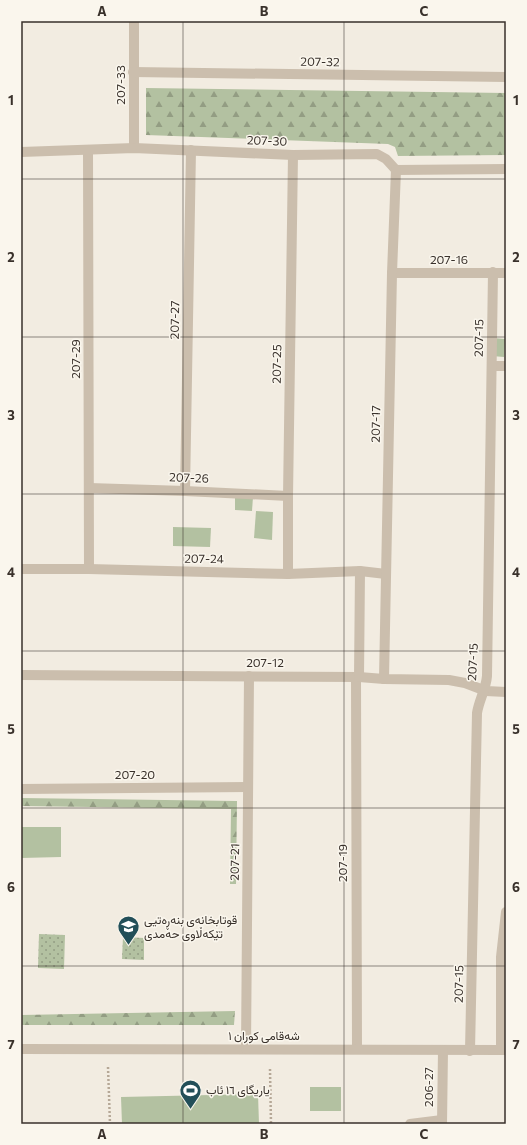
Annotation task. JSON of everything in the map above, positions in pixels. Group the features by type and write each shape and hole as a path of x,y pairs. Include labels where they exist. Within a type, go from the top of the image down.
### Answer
{"street":[{"name":"207-33","path":"134,21 134,148"},
{"name":"207-32","path":"133,72 506,77"},
{"name":"207-30","path":"21,152 134,148 294,155 377,154 386,159 396,170"},
{"name":"207-29","path":"88,150 89,569"},
{"name":"207-27","path":"185,491 191,150"},
{"name":"207-25","path":"288,574 294,155"},
{"path":"396,170 506,169"},
{"name":"207-17","path":"384,679 392,273 396,170"},
{"name":"207-15","path":"470,1051 477,712 487,676 493,272"},
{"name":"207-16","path":"392,273 506,272"},
{"path":"492,366 506,366"},
{"name":"207-26","path":"89,488 288,496"},
{"name":"207-24","path":"21,569 89,569 288,574 360,571 386,574"},
{"path":"357,677 360,571"},
{"name":"207-12","path":"21,675 357,677 449,680 465,683 484,690 506,692"},
{"name":"207-21","path":"246,1049 250,676"},
{"name":"207-19","path":"357,677 357,1049"},
{"name":"207-20","path":"21,789 248,787"},
{"path":"504,1050 501,957 506,912"},
{"name":"شەقامی کوران ١","path":"21,1049 504,1050"},
{"name":"206-27","path":"442,1050 442,1122"},
{"path":"410,1124 442,1122"}],"path":[{"path":"108,1067 110,1124"},
{"path":"270,1068 271,1124"}],"green space":[{"path":"146,88 506,93 506,155 398,156 395,147 388,144 146,135"},
{"path":"493,338 505,339 504,357 492,356"},
{"path":"235,496 253,497 252,511 235,510"},
{"path":"256,511 273,512 272,540 254,538"},
{"path":"173,527 211,528 210,547 173,546"},
{"path":"21,798 237,801 236,884 230,884 231,809 21,806"},
{"path":"21,827 61,827 61,857 21,858"},
{"path":"39,934 65,935 64,969 38,968"},
{"path":"123,937 144,938 144,960 122,959"},
{"path":"235,1011 234,1025 21,1025 21,1015"},
{"path":"310,1087 341,1087 341,1111 310,1111"},
{"name":"یاریگای ١٦ ئاب","path":"258,1094 259,1124 122,1124 121,1097"}],"place":[{"name":"قوتابخانەی بنەڕەتیی تێکەڵاوی حەمدی","path":"128,946"},
{"name":"یاریگای ١٦ ئاب","path":"190,1110"}]}
